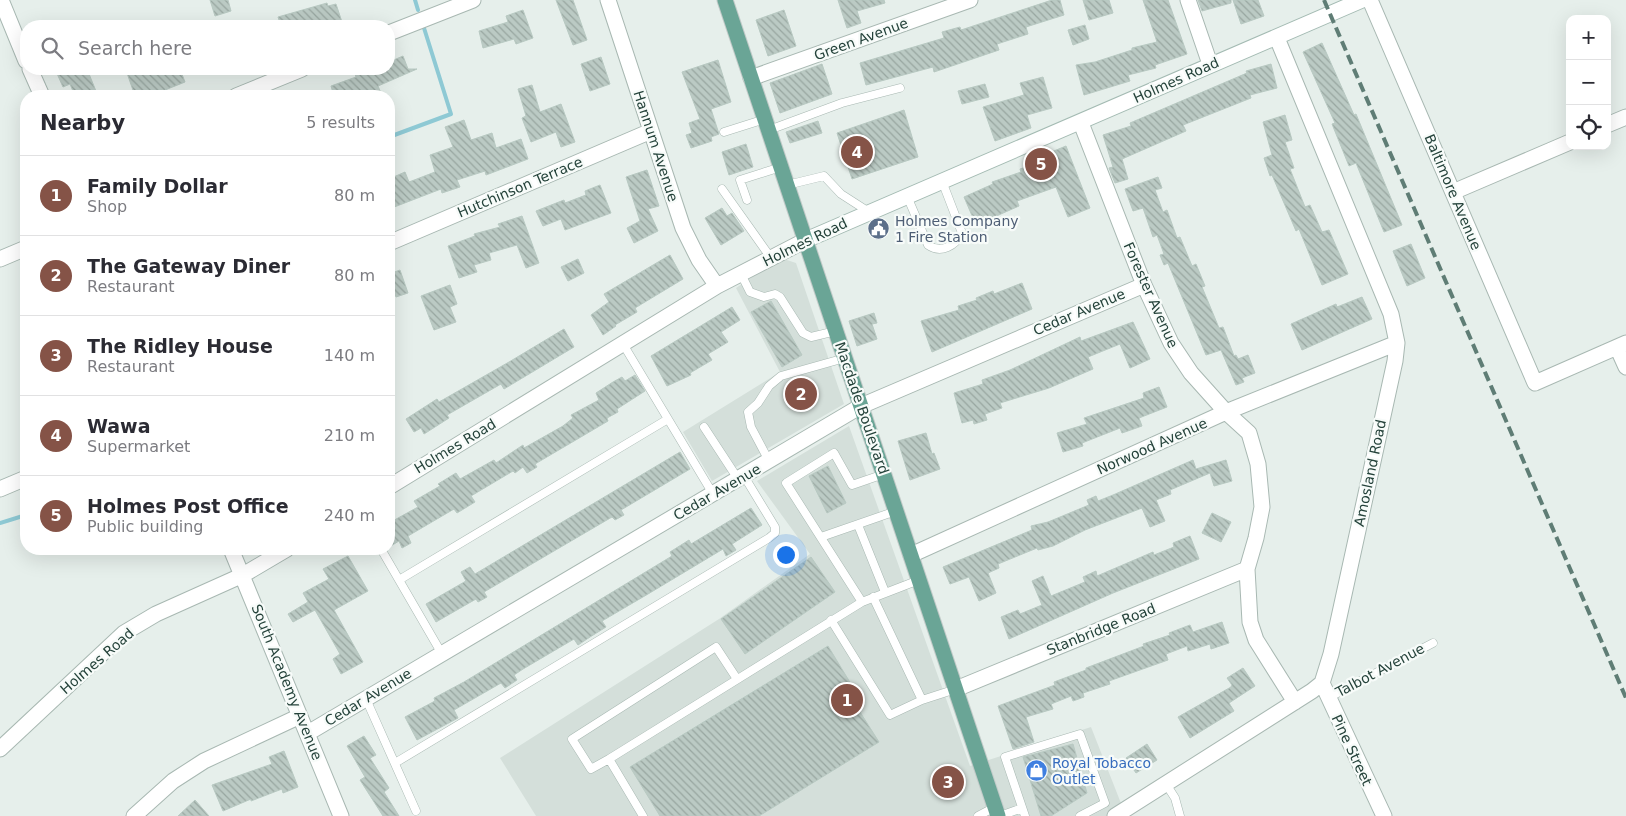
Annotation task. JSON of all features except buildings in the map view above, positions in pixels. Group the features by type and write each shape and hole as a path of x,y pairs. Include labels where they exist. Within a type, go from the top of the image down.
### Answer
{"main road":[{"name":"Macdade Boulevard","path":"725,0 998,813"}],"street":[{"path":"1,0 6,34 20,53"},
{"path":"395,31 472,0"},
{"name":"Hannum Avenue","path":"608,0 683,228 699,260 718,286"},
{"name":"Green Avenue","path":"751,78 970,0"},
{"path":"1188,0 1210,64"},
{"name":"Holmes Road","path":"395,483 718,286 806,240 1081,123 1210,64 1276,38 1362,0"},
{"name":"Baltimore Avenue","path":"1370,0 1535,384 1621,345"},
{"name":"Amosland Road","path":"1276,38 1391,314 1397,343 1331,654 1322,683"},
{"path":"33,75 39,90"},
{"path":"251,90 287,75"},
{"path":"1611,123 1626,117"},
{"name":"Forester Avenue","path":"1081,123 1144,284 1171,343 1191,373 1248,433 1258,464 1262,507 1247,569 1250,622 1256,640 1295,702"},
{"name":"Hutchinson Terrace","path":"395,240 651,131"},
{"path":"1453,192 1566,144"},
{"path":"0,259 20,251"},
{"name":"Cedar Avenue","path":"308,733 861,406 1144,284"},
{"name":"Norwood Avenue","path":"911,555 1226,412 1397,343"},
{"path":"1621,345 1626,367"},
{"path":"0,489 20,481"},
{"name":"South Academy Avenue","path":"234,555 308,733 340,816"},
{"name":"Holmes Road","path":"0,749 124,634 156,614 243,575 277,555"},
{"name":"Stanbridge Road","path":"956,689 1247,569"},
{"path":"1124,814 1166,784 1322,683"},
{"name":"Pine Street","path":"1322,683 1384,816"},
{"path":"134,816 173,780 204,761 300,716"}],"lane":[{"path":"724,132 767,125 900,88"},
{"path":"747,200 740,180 781,167"},
{"path":"787,185 824,176 841,194 869,212"},
{"path":"907,196 928,245 939,250 945,248 958,240 962,233 942,181"},
{"path":"722,189 771,258"},
{"path":"741,274 750,292 764,297 775,294 780,297 798,329 803,333 811,337 836,331"},
{"path":"623,344 713,494"},
{"path":"769,462 751,427 748,412 758,403 769,386 782,376 845,358"},
{"path":"399,580 668,418"},
{"path":"394,763 770,538 775,533 774,527 704,427"},
{"path":"862,602 786,483 834,453 852,485 884,474"},
{"path":"821,537 896,511"},
{"path":"858,525 885,592"},
{"path":"384,555 442,654"},
{"path":"737,679 716,647 572,739 592,769 862,602 919,580"},
{"path":"873,597 922,700"},
{"path":"831,620 890,715 922,700 956,689"},
{"name":"Talbot Avenue","path":"1328,698 1433,643"},
{"path":"366,699 416,811"},
{"path":"1025,816 1005,757 1080,734 1105,803 1080,816"},
{"path":"609,759 643,816"},
{"path":"1166,784 1175,798 1180,816"},
{"path":"978,816 1022,808"}],"shaded area":[{"path":"781,258 796,263 844,404 712,481 683,432 780,372 736,288"},
{"path":"849,426 970,766 1091,727 1126,816 536,816 500,758 719,619 810,554 757,481"}],"waterway":[{"path":"415,0 418,10"},
{"path":"395,135 451,114 424,28"},
{"path":"0,523 20,517"}],"railway":[{"path":"1324,0 1626,698"}],"place":[{"name":"Wawa","path":"857,152"},
{"name":"Holmes Post Office","path":"1041,164"},
{"name":"Holmes Company 1 Fire Station","path":"879,229"},
{"name":"The Gateway Diner","path":"801,394"},
{"name":"Family Dollar","path":"847,700"},
{"name":"Royal Tobacco Outlet","path":"1036,771"},
{"name":"The Ridley House","path":"948,782"}]}
